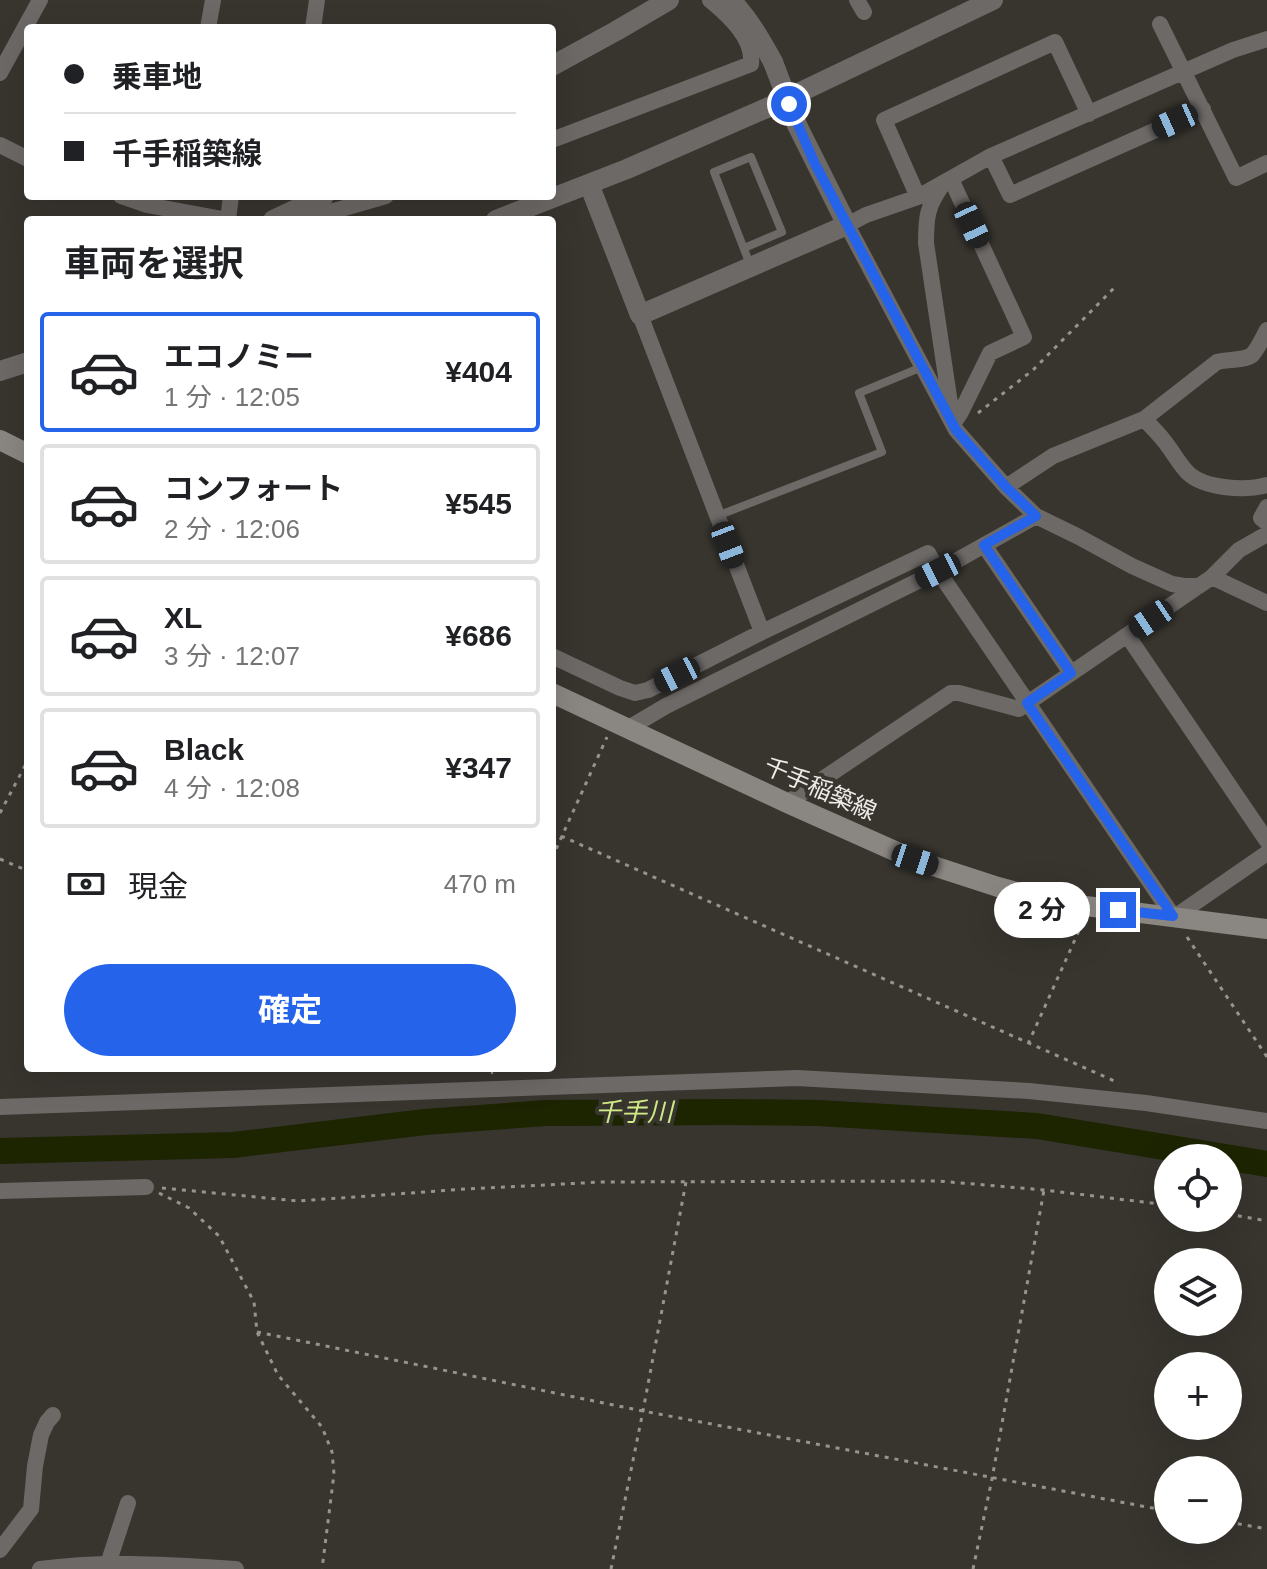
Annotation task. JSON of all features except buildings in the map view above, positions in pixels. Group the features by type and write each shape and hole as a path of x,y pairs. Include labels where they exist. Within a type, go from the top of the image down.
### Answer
{"main road":[{"path":"2,445 24,453"},
{"name":"千手稲築線","path":"556,695 915,860 1054,902 1267,929"}],"street":[{"path":"31,24 40,0"},
{"path":"209,24 213,0"},
{"path":"314,24 317,0"},
{"path":"556,64 669,0"},
{"path":"556,138 751,64 748,42 730,17 710,0"},
{"path":"731,0 760,37 797,125 956,430 1006,487 1036,516 1160,579 1184,586 1206,581 1267,603"},
{"path":"556,197 769,107 993,0"},
{"path":"1160,24 1236,178 1267,163"},
{"path":"640,315 748,258 918,197 991,156 1233,50 1267,39"},
{"path":"918,197 884,120 1055,42 1089,114"},
{"path":"0,73 20,55"},
{"path":"991,156 1010,195 1203,109"},
{"path":"0,145 24,157"},
{"path":"947,181 1024,337 990,353 953,424"},
{"path":"947,181 930,203 926,243 953,424"},
{"path":"589,184 762,632"},
{"path":"148,200 212,216"},
{"path":"303,214 319,200"},
{"path":"303,214 334,211 372,200"},
{"path":"506,216 548,200"},
{"path":"1006,487 1053,456 1144,419 1217,362 1251,355 1267,330"},
{"path":"0,371 24,363"},
{"path":"1144,419 1189,474 1199,480 1240,489 1266,488"},
{"path":"1267,507 1261,518 1267,523"},
{"path":"620,726 938,571 1036,516"},
{"path":"787,803 951,693 1019,709 1206,581 1239,550 1267,534"},
{"path":"984,545 1071,673"},
{"path":"556,658 620,688 635,693 648,690 928,553 1027,703 1175,916 1267,853"},
{"path":"1127,635 1267,841"},
{"path":"0,1107 797,1078 1029,1091 1146,1103 1267,1121"},
{"path":"0,1191 146,1187"},
{"path":"0,1550 31,1509 41,1435 53,1415"},
{"path":"108,1564 128,1503"},
{"path":"40,1569 69,1565 149,1563 236,1569"}],"lane":[{"path":"751,157 782,232 748,258 714,172 751,157"},
{"path":"717,516 882,452 859,393 923,367"}],"path":[{"path":"978,413 1033,370 1115,287"},
{"path":"556,848 620,726"},
{"path":"0,813 24,768"},
{"path":"556,834 1120,1084"},
{"path":"0,859 24,869"},
{"path":"1028,1044 1090,906"},
{"path":"1175,916 1267,1057"},
{"path":"146,1187 298,1201 602,1182 938,1181 1154,1203"},
{"path":"611,1569 686,1182"},
{"path":"146,1187 189,1208 219,1236 254,1302 257,1332 278,1375 322,1427 332,1452 334,1474 322,1569"},
{"path":"973,1569 1044,1190"},
{"path":"1242,1217 1267,1221"},
{"path":"257,1332 643,1411 1154,1508"},
{"path":"1242,1525 1267,1529"}],"waterway":[{"name":"千手川","path":"0,1151 233,1145 425,1122 546,1113 730,1112 818,1113 1037,1126 1267,1164"}],"route":[{"path":"789,104 814,162 956,430 1036,516 984,545 1071,673 1027,703 1173,916 1118,910"}]}
